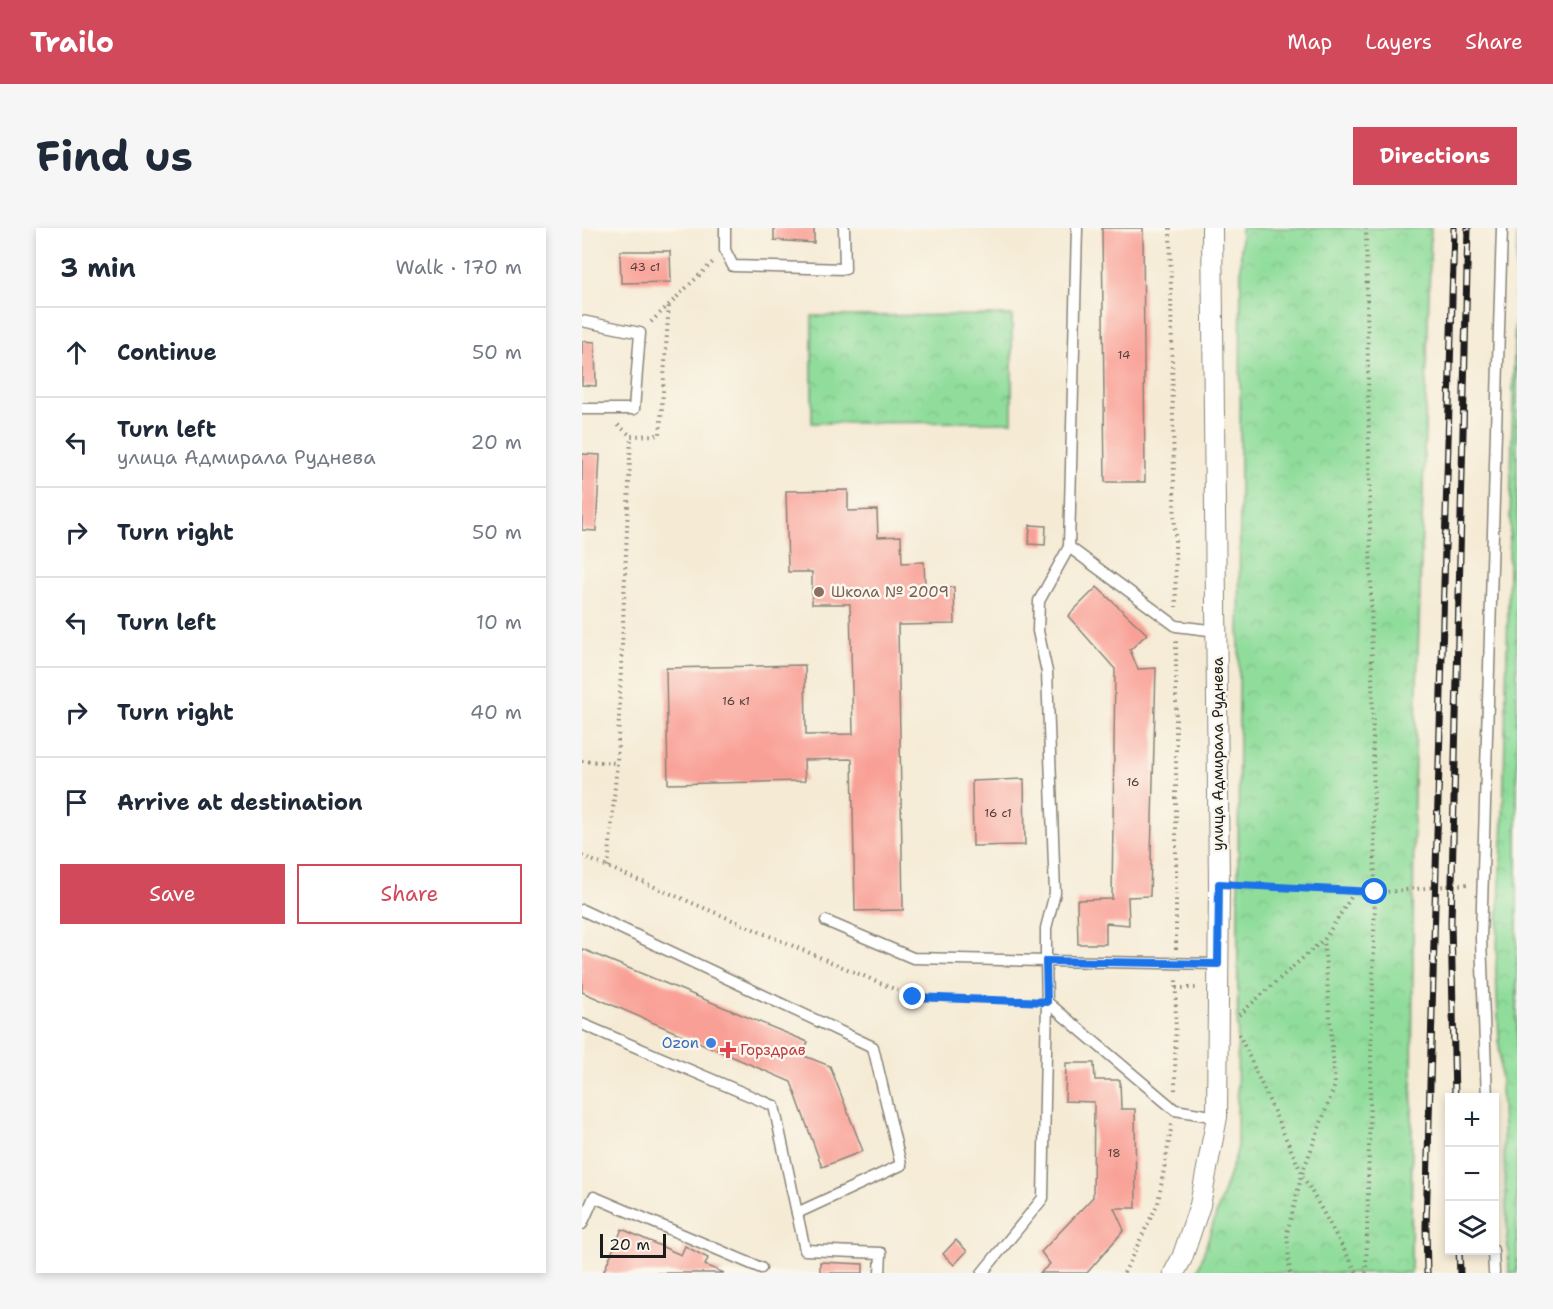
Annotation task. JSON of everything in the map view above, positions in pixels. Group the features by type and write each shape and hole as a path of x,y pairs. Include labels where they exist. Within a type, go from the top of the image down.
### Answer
{"street":[{"name":"улица Адмирала Руднева","path":"1174,1273 1182,1258 1200,1205 1217,1117 1219,884 1212,228"}],"lane":[{"path":"725,228 724,250 734,266 845,269 844,228"},
{"path":"982,1273 1043,1198 1047,1002 1046,927 1055,892 1047,672 1038,631 1039,601 1070,547 1077,228"},
{"path":"1487,1093 1481,939 1502,228"},
{"path":"582,321 640,333 633,409 582,409"},
{"path":"1070,547 1176,626 1217,631"},
{"path":"582,910 873,1047 901,1165 796,1213"},
{"path":"826,921 913,958 1218,964"},
{"path":"1047,1002 1175,1110 1217,1117"},
{"path":"582,1024 774,1106 805,1250 880,1253 880,1273"},
{"path":"582,1224 594,1197 761,1268"},
{"path":"1493,1255 1494,1273"}],"path":[{"path":"1124,1273 1158,1203 1175,1110 1176,626 1170,228"},
{"path":"1366,228 1375,892 1366,1273"},
{"path":"640,333 724,250"},
{"path":"608,867 617,763 631,436 660,435 669,304"},
{"path":"582,761 617,763"},
{"path":"582,856 913,997 1047,1002"},
{"path":"1219,884 1375,892 1483,883"},
{"path":"1233,1020 1324,940 1355,891"},
{"path":"1290,1273 1287,1233 1302,1174 1335,1085 1324,940"},
{"path":"1176,988 1218,989"},
{"path":"1237,1030 1302,1174 1357,1273"}],"green space":[{"path":"1241,228 1431,228 1414,788 1411,1273 1197,1273 1237,1151"},
{"path":"1517,228 1517,1273 1509,1273 1496,970 1503,821"},
{"path":"1012,315 1012,422 812,423 812,316"}],"building":[{"path":"774,228 814,228 814,243 774,240"},
{"path":"1102,228 1143,228 1145,482 1105,482"},
{"path":"620,251 670,251 671,282 621,283"},
{"path":"582,341 595,342 596,386 582,385"},
{"path":"582,454 600,455 596,531 582,530"},
{"path":"848,490 848,511 877,510 878,537 901,536 902,563 924,562 925,588 954,587 955,624 898,625 903,910 855,911 852,759 804,760 805,781 668,784 666,668 805,665 806,735 853,734 850,604 812,604 812,572 788,572 786,491"},
{"path":"1030,525 1046,526 1045,545 1029,544"},
{"path":"1097,587 1147,634 1130,650 1138,669 1156,668 1150,896 1128,897 1129,925 1106,923 1106,944 1078,944 1077,900 1112,899 1115,669 1068,616"},
{"path":"1024,779 1025,845 973,846 972,781"},
{"path":"582,949 808,1042 802,1055 830,1066 863,1151 822,1167 791,1082 582,992"},
{"path":"1066,1063 1094,1063 1095,1080 1120,1080 1121,1109 1135,1109 1136,1208 1114,1208 1124,1230 1087,1273 1040,1273 1050,1264 1041,1252 1093,1197 1094,1102 1065,1101"},
{"path":"622,1229 681,1255 685,1246 708,1258 705,1265 724,1273 603,1273"},
{"path":"956,1240 967,1251 954,1265 943,1254"},
{"path":"820,1262 863,1264 863,1273 820,1273"}],"railway":[{"path":"1427,1273 1426,1227 1454,228"},
{"path":"1455,1093 1451,923 1468,228"},
{"path":"1459,1255 1460,1273"}],"place":[{"name":"Школа № 2009","path":"819,592"},
{"name":"Ozon","path":"711,1043"},
{"name":"Горздрав","path":"728,1050"}],"route":[{"path":"913,997 1047,1002 1046,961 1218,964 1219,884 1375,892"}]}
